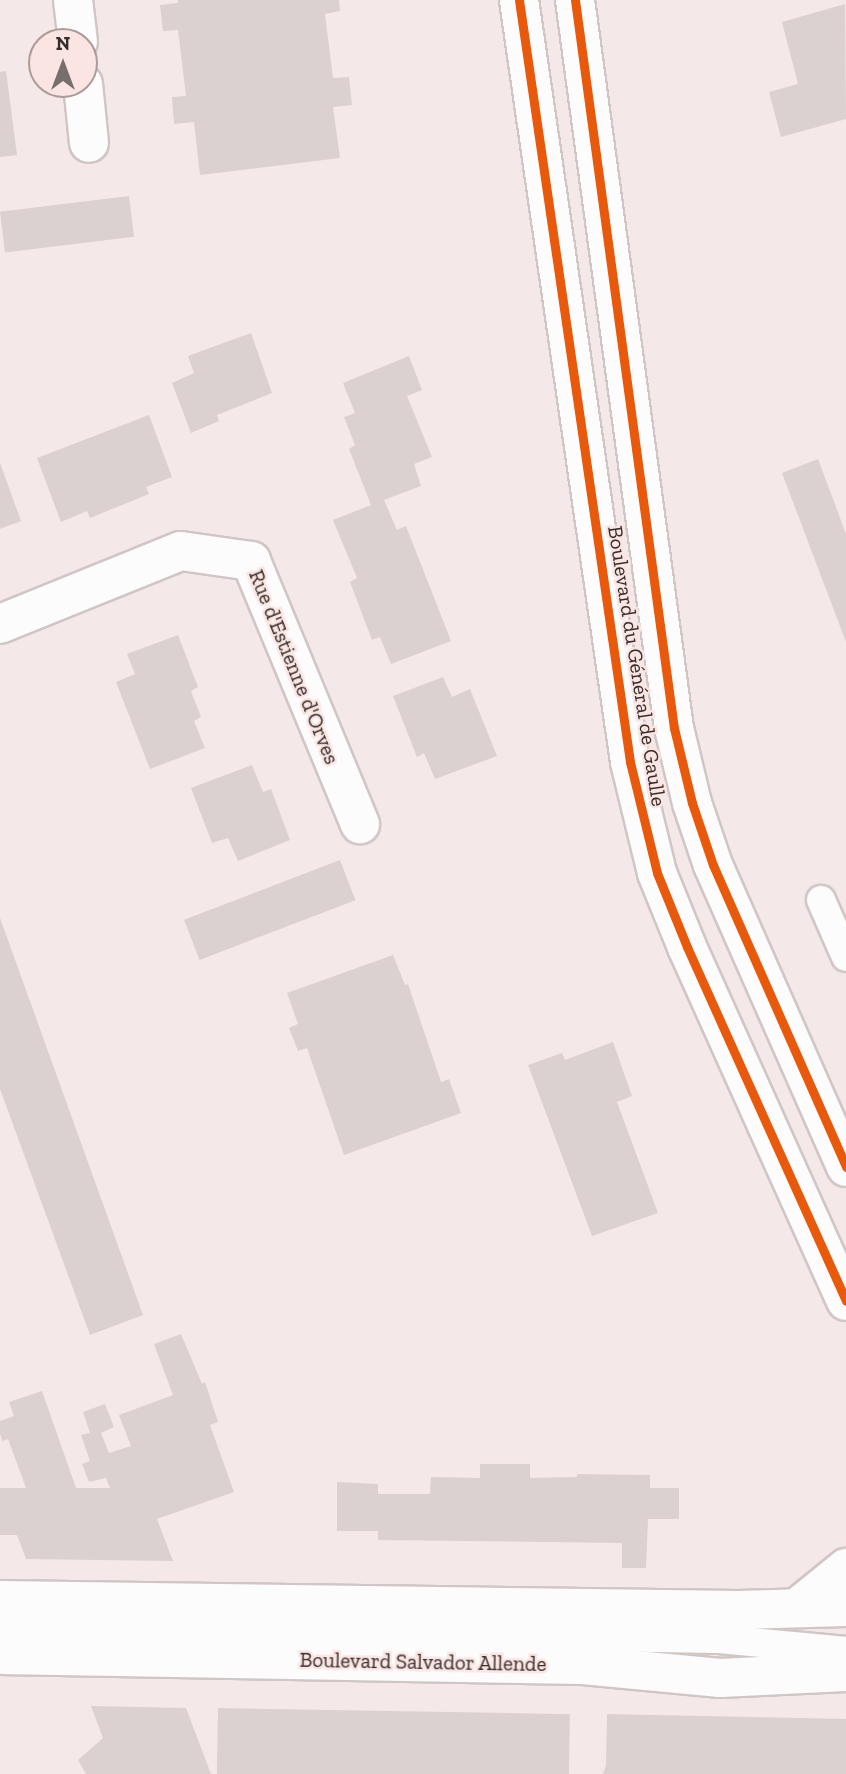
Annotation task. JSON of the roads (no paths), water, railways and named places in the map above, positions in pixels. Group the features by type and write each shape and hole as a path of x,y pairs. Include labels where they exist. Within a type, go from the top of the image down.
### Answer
{"main road":[{"path":"73,0 76,28"},
{"name":"Boulevard du Général de Gaulle","path":"519,0 630,762 654,861 692,960 846,1301"},
{"name":"Boulevard du Général de Gaulle","path":"575,0 674,727 686,778 713,865 846,1167"},
{"path":"84,98 89,143"},
{"name":"Rue d'Estienne d'Orves","path":"0,624 181,551 251,561 360,824"},
{"path":"797,1607 846,1568"},
{"path":"0,1600 738,1610 846,1607"},
{"name":"Boulevard Salvador Allende","path":"0,1655 583,1665 720,1678 846,1672"}],"lane":[{"path":"821,900 846,957"},
{"path":"0,1627 719,1639 846,1651"}]}
